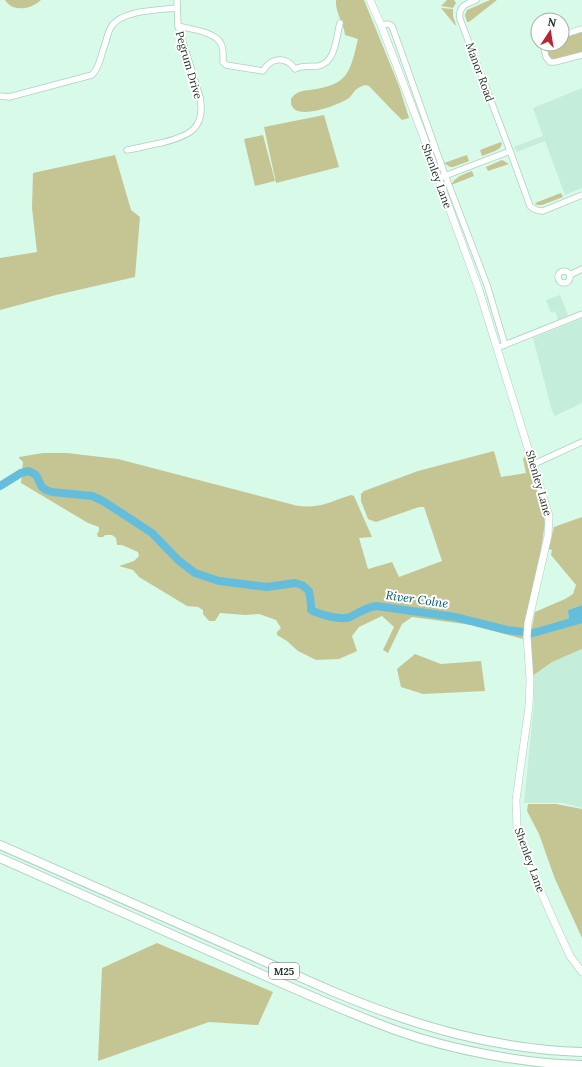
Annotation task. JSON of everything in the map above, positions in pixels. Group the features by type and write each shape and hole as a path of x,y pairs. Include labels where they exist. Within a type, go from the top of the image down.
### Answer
{"highway":[{"name":"M25","path":"0,845 334,992 410,1022 456,1035 500,1044 533,1049 582,1052"},
{"name":"M25","path":"0,858 276,981 399,1031 428,1040 487,1054 582,1065"}],"main road":[{"name":"Shenley Lane","path":"370,0 381,25 479,290 548,510 550,522 548,536 526,636 530,685 529,706 516,800 517,827 529,864 555,924 570,956 582,972"}],"street":[{"name":"Pegrum Drive","path":"127,150 182,137 192,131 198,122 201,113 200,97 178,26 177,0"},
{"name":"Manor Road","path":"476,0 465,4 462,7 460,19 510,151"},
{"path":"0,96 9,97 92,75 96,70 101,57 110,28 118,19 124,16 177,8"},
{"path":"178,26 199,30 218,39 222,45 223,62 226,65 263,71 268,64 276,60 285,61 292,65 295,69 303,66 318,66 327,62 333,52 340,23"},
{"name":"Shenley Lane","path":"381,25 388,24 392,26 445,175 487,285 505,345"},
{"path":"570,33 582,29"},
{"path":"545,52 546,57 550,62 582,55"},
{"path":"438,178 510,151 530,206 533,209 543,211 582,195"},
{"path":"570,274 582,269"},
{"path":"497,348 582,314"},
{"path":"534,464 582,442"}],"shaded area":[{"path":"5,0 41,0 33,6 18,8 8,4"},
{"path":"336,0 364,0 399,86 409,118 402,120 369,86 365,85 357,89 349,98 335,105 315,111 305,112 297,111 292,107 291,99 297,93 332,85 340,81 349,69 358,39 345,35 337,9"},
{"path":"447,0 454,0 456,3 453,8 441,6"},
{"path":"490,0 497,0 467,22 465,15 467,10"},
{"path":"441,8 453,9 453,16 456,25 455,25"},
{"path":"582,31 582,54 556,60 549,60 547,52 570,52 570,34"},
{"path":"582,88 582,188 565,195 545,141 517,152 514,147 543,136 533,108"},
{"path":"324,115 339,167 276,183 264,127"},
{"path":"263,135 275,181 255,186 244,139"},
{"path":"501,142 502,144 500,148 482,156 480,150"},
{"path":"115,155 131,210 140,217 135,277 56,295 0,310 0,258 37,252 32,208 33,173"},
{"path":"467,155 469,161 453,167 450,167 444,163"},
{"path":"502,160 509,164 488,171 486,167"},
{"path":"472,171 474,176 451,185 458,177"},
{"path":"561,193 563,197 542,205 537,205 535,203"},
{"path":"560,295 568,315 558,320 555,311 551,313 546,300"},
{"path":"582,318 582,403 555,416 552,411 533,338"},
{"path":"494,451 501,477 526,473 523,459 525,456 527,457 541,500 545,523 523,639 472,625 412,617 402,624 388,653 383,650 394,627 382,616 359,627 352,636 357,651 339,659 316,660 298,651 287,641 277,635 277,632 281,628 276,620 259,614 245,615 220,613 215,621 209,621 203,614 203,610 198,607 187,606 139,577 133,570 119,566 134,561 139,556 138,552 122,545 117,545 116,538 112,535 98,537 97,534 99,527 88,523 21,483 23,462 19,458 43,453 67,453 118,459 298,506 320,505 351,495 354,496 372,537 359,538 368,569 392,562 399,577 442,561 424,507 419,507 376,522 368,519 361,501 361,494 364,491 418,471"},
{"path":"582,517 582,605 568,610 569,624 582,623 582,649 552,662 531,677 530,638 535,612 573,594 576,585 551,555 552,550 548,549 554,527"},
{"path":"582,649 582,808 563,803 524,803 534,703 533,675 552,662"},
{"path":"415,654 441,664 481,661 485,691 423,694 401,687 397,669"},
{"path":"528,804 556,804 582,809 582,938 555,879 539,834 527,811"},
{"path":"157,943 273,992 258,1025 209,1022 98,1061 102,968"}],"water":[{"path":"582,605 582,623 569,624 568,610"}],"waterway":[{"name":"River Colne","path":"0,486 21,473 29,471 36,475 42,487 46,490 52,492 92,496 103,501 152,533 178,560 195,573 219,581 267,587 295,583 302,585 309,591 311,610 330,616 346,618 376,606 455,617 507,630 533,633 582,619"}]}
